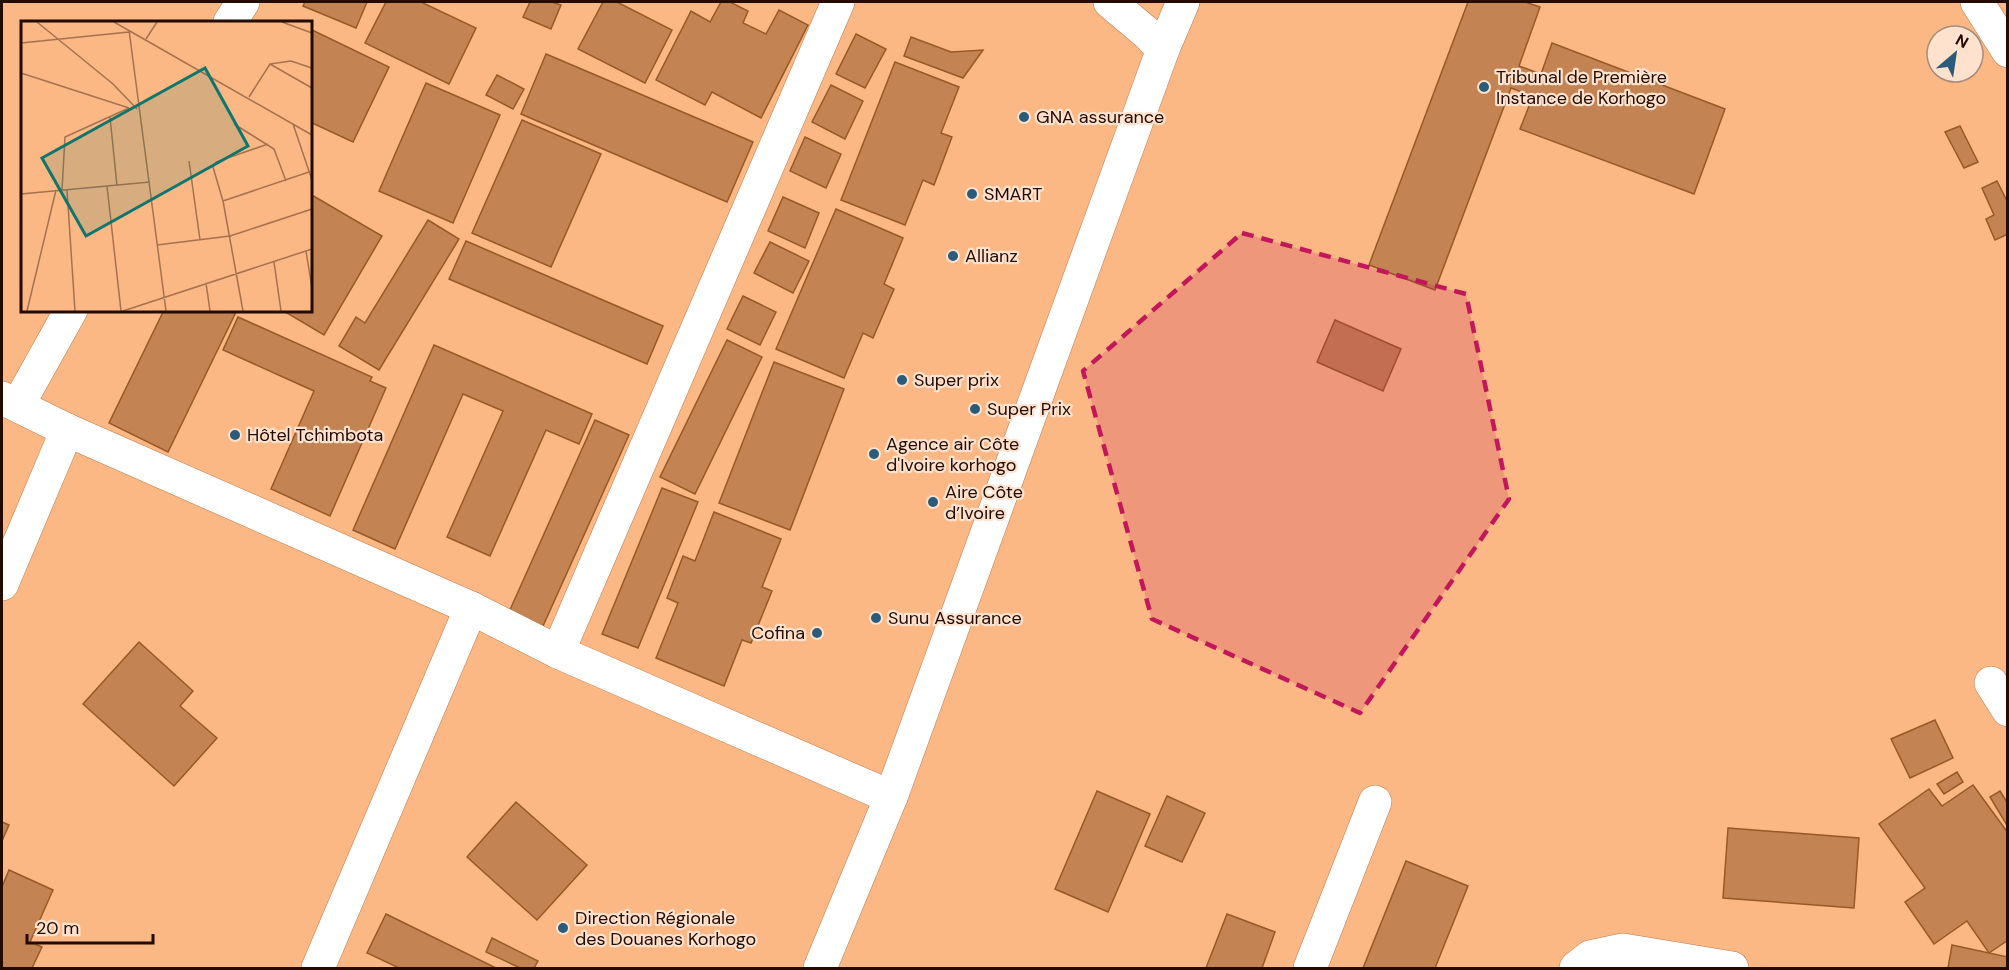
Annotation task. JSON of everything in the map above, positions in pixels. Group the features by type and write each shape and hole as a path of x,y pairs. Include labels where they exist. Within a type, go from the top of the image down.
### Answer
{"street":[{"path":"231,21 243,2"},
{"path":"558,652 838,2"},
{"path":"1110,2 1156,42"},
{"path":"1140,2 1156,42"},
{"path":"820,969 891,797 1156,42 1183,2"},
{"path":"1977,2 2007,51"},
{"path":"70,312 10,402 67,430 471,608 558,652 891,797"},
{"path":"2,584 67,430"},
{"path":"318,969 471,608"},
{"path":"1310,969 1375,802"},
{"path":"1576,969 1590,957 1623,950 1732,969"}],"highlighted area":[{"path":"1242,233 1466,294 1509,499 1360,713 1152,619 1083,371"}],"building":[{"path":"305,2 367,2 356,28 303,6"},
{"path":"386,2 421,2 476,28 449,84 365,43"},
{"path":"530,2 552,2 561,5 551,29 523,17"},
{"path":"603,2 617,2 672,30 645,83 578,49"},
{"path":"721,2 730,2 748,11 743,23 766,34 779,10 808,25 761,118 712,92 705,105 656,80 691,11 710,22"},
{"path":"1468,2 1525,2 1540,7 1519,66 1541,74 1552,43 1725,109 1694,194 1520,129 1533,96 1511,88 1435,290 1369,265"},
{"path":"312,30 389,67 353,142 312,123"},
{"path":"856,34 886,49 865,88 836,74"},
{"path":"911,37 951,52 983,50 963,78 904,56"},
{"path":"546,54 753,142 727,202 521,114"},
{"path":"895,62 959,87 941,133 952,137 934,185 923,180 905,225 841,200"},
{"path":"497,75 524,89 513,109 486,95"},
{"path":"426,83 500,115 453,223 379,191"},
{"path":"831,85 863,101 845,139 812,122"},
{"path":"522,120 601,154 551,267 472,233"},
{"path":"1960,126 1978,162 1964,168 1945,132"},
{"path":"805,137 841,154 826,188 790,171"},
{"path":"1997,181 2008,203 2008,234 1995,240 1986,219 1994,215 1982,188"},
{"path":"312,195 382,236 324,335 285,312 312,312"},
{"path":"783,197 819,213 805,248 768,231"},
{"path":"836,209 903,238 884,284 894,289 873,338 863,333 844,378 776,349"},
{"path":"428,220 459,239 379,370 339,346 356,317 365,323"},
{"path":"466,241 663,326 647,364 449,279"},
{"path":"770,242 809,261 793,293 754,273"},
{"path":"743,296 776,312 760,345 727,329"},
{"path":"163,312 236,312 168,452 109,423"},
{"path":"238,317 372,377 370,381 386,388 330,516 271,489 314,391 223,350"},
{"path":"1335,320 1401,349 1383,391 1317,362"},
{"path":"727,340 762,357 695,494 660,477"},
{"path":"434,345 592,414 579,444 546,430 490,556 447,537 503,411 463,394 395,549 353,530"},
{"path":"774,362 844,389 790,530 719,503"},
{"path":"595,420 629,435 543,626 509,612"},
{"path":"662,488 698,502 638,648 602,634"},
{"path":"714,512 781,539 762,587 772,591 751,643 742,640 724,686 656,658 678,603 667,598 683,556 695,561"},
{"path":"139,642 193,691 180,706 217,738 174,786 83,704"},
{"path":"1935,720 1953,758 1910,778 1891,739"},
{"path":"1957,772 1963,782 1944,794 1937,784"},
{"path":"1973,785 2008,833 2008,940 1989,953 1967,921 1934,944 1905,902 1925,888 1879,824 1929,789 1942,806"},
{"path":"1097,791 1150,814 1108,912 1055,889"},
{"path":"2000,791 2008,804 2008,827 1990,797"},
{"path":"1167,796 1205,813 1182,862 1145,846"},
{"path":"516,802 587,865 537,920 467,857"},
{"path":"2,822 9,825 2,841"},
{"path":"1728,828 1859,838 1854,908 1723,898"},
{"path":"1406,861 1468,886 1435,968 1363,968"},
{"path":"9,870 53,890 30,942 42,947 32,968 2,968 2,887"},
{"path":"386,914 496,968 399,968 367,953"},
{"path":"1227,914 1275,932 1262,968 1206,968"},
{"path":"492,938 538,961 534,968 520,968 486,952"},
{"path":"1952,945 2008,957 2008,968 1948,968"}],"place":[{"name":"Tribunal de Première Instance de Korhogo","path":"1484,87"},
{"name":"GNA assurance","path":"1024,117"},
{"name":"SMART","path":"972,194"},
{"name":"Allianz","path":"953,256"},
{"name":"Super prix","path":"902,380"},
{"name":"Super Prix","path":"975,409"},
{"name":"Hôtel Tchimbota","path":"235,435"},
{"name":"Agence air Côte d'Ivoire korhogo","path":"874,454"},
{"name":"Aire Côte d’Ivoire","path":"933,502"},
{"name":"Sunu Assurance","path":"876,618"},
{"name":"Cofina","path":"817,633"},
{"name":"Direction Régionale des Douanes Korhogo","path":"563,928"}]}
